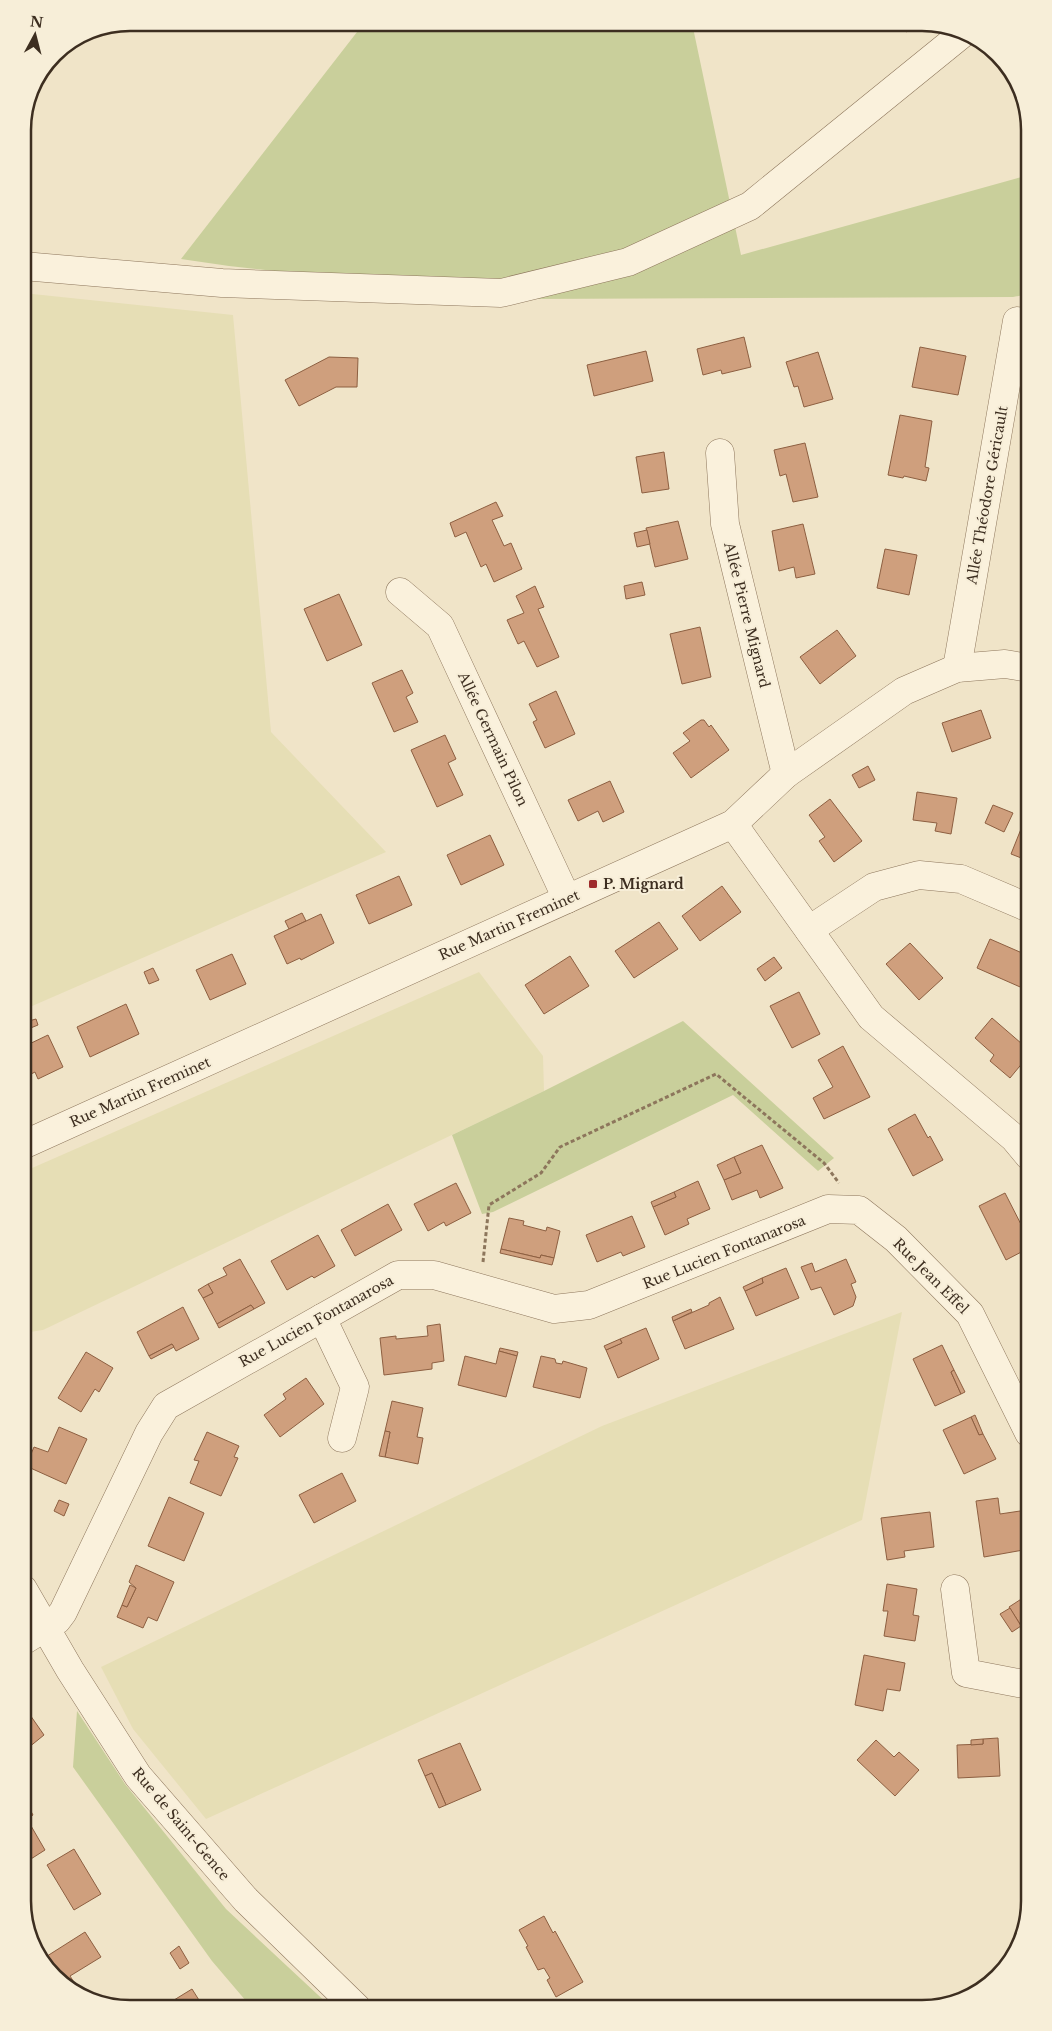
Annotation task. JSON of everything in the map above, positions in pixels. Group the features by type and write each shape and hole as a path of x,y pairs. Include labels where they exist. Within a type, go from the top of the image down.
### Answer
{"street":[{"path":"31,267 222,283 501,293 628,262 750,206 957,38"},
{"name":"Allée Théodore Géricault","path":"957,668 1020,365 1017,321"},
{"name":"Allée Pierre Mignard","path":"720,453 725,524 786,774"},
{"name":"Allée Germain Pilon","path":"400,592 440,626 567,899"},
{"name":"Rue Martin Freminet","path":"31,1141 733,824 786,774 904,691 957,668 1005,664 1021,667"},
{"path":"733,824 871,1017 1021,1146"},
{"path":"809,930 874,887 919,875 960,879 1021,904"},
{"name":"Rue Lucien Fontanarosa","path":"33,1634 57,1620 63,1612 149,1434 166,1406 398,1275 434,1275 554,1310 589,1305 828,1209 859,1210"},
{"name":"Rue Jean Effel","path":"859,1210 896,1239 970,1314 1021,1415"},
{"path":"322,1318 355,1387 342,1438"},
{"path":"955,1589 966,1673 1021,1683"},
{"name":"Rue de Saint-Gence","path":"33,1634 138,1776 246,1900 349,2000"}],"path":[{"path":"480,1288 489,1205 541,1174 560,1147 716,1074 824,1163 859,1210"}],"shaded area":[{"path":"31,294 233,315 271,732 386,852 31,1007"},
{"path":"479,972 543,1056 544,1091 43,1330 31,1332 31,1168"},
{"path":"902,1312 862,1520 206,1819 133,1729 101,1667 602,1426"}],"green space":[{"path":"358,31 694,31 741,255 1021,177 1021,296 1013,297 525,299 181,259"},
{"path":"683,1021 834,1158 818,1171 733,1095 493,1212 482,1214 452,1135"},
{"path":"77,1711 125,1784 226,1909 323,2000 245,2000 212,1961 73,1767"}],"building":[{"path":"744,337 751,367 722,374 721,370 703,375 697,349"},
{"path":"920,347 966,356 958,395 912,387"},
{"path":"646,351 653,381 594,396 587,365"},
{"path":"818,352 833,399 804,407 798,386 794,387 786,362"},
{"path":"329,357 358,358 357,387 336,387 299,406 285,380"},
{"path":"900,415 932,421 925,467 929,468 926,481 904,476 903,478 888,475"},
{"path":"805,443 818,497 793,502 786,474 780,476 774,450"},
{"path":"664,452 669,489 642,493 636,457"},
{"path":"496,502 503,516 492,520 504,546 511,543 522,569 494,582 486,564 481,567 466,532 455,537 450,523"},
{"path":"678,521 688,559 655,567 646,528"},
{"path":"803,524 815,574 796,578 794,567 779,571 772,531"},
{"path":"647,530 650,544 637,547 634,533"},
{"path":"885,549 917,555 909,595 877,588"},
{"path":"642,582 645,595 626,599 624,586"},
{"path":"535,586 544,607 538,609 559,657 537,667 524,641 518,644 507,620 524,613 516,596"},
{"path":"339,594 362,645 327,661 304,609"},
{"path":"700,627 711,677 682,684 670,634"},
{"path":"837,630 856,656 820,684 800,657"},
{"path":"402,670 413,693 406,697 418,722 394,732 372,683"},
{"path":"556,691 575,734 545,748 533,722 537,720 529,704"},
{"path":"981,710 991,738 952,752 942,723"},
{"path":"701,720 704,720 709,727 711,725 729,750 691,778 673,753 690,741 683,733"},
{"path":"445,735 456,759 448,763 463,795 437,807 411,750"},
{"path":"868,766 875,780 859,788 852,775"},
{"path":"610,781 624,812 603,822 598,811 578,821 568,800"},
{"path":"917,792 957,798 951,834 935,831 937,823 913,820"},
{"path":"830,799 862,841 834,862 819,841 825,837 809,815"},
{"path":"993,805 1013,813 1004,832 985,823"},
{"path":"1021,829 1021,858 1011,854"},
{"path":"490,835 504,865 461,885 447,855"},
{"path":"399,876 412,905 369,924 356,895"},
{"path":"722,886 741,912 700,941 682,916"},
{"path":"302,913 306,921 289,929 285,921"},
{"path":"321,914 334,943 301,960 300,958 287,964 274,936"},
{"path":"659,922 678,949 634,978 615,951"},
{"path":"990,939 1021,953 1021,987 977,968"},
{"path":"910,943 943,978 919,1000 886,964"},
{"path":"232,954 246,984 210,1000 196,970"},
{"path":"570,956 589,986 544,1014 525,985"},
{"path":"774,957 782,968 765,981 757,969"},
{"path":"153,968 159,980 149,984 144,972"},
{"path":"799,992 820,1034 792,1048 770,1006"},
{"path":"126,1004 139,1034 90,1057 77,1027"},
{"path":"992,1018 1021,1043 1021,1065 1010,1078 990,1061 994,1055 975,1038"},
{"path":"36,1019 38,1025 31,1028 31,1020"},
{"path":"48,1035 63,1067 38,1079 35,1072 31,1074 31,1043"},
{"path":"843,1046 870,1097 824,1119 813,1098 833,1087 818,1060"},
{"path":"915,1114 943,1160 913,1176 888,1129"},
{"path":"762,1145 783,1188 760,1198 757,1190 732,1200 724,1180 741,1173 734,1157"},
{"path":"734,1157 741,1173 724,1180 717,1165"},
{"path":"698,1181 710,1209 687,1219 689,1224 665,1235 653,1207 676,1197 674,1192"},
{"path":"456,1183 471,1213 446,1226 444,1222 428,1231 414,1204"},
{"path":"674,1192 676,1197 653,1207 651,1202"},
{"path":"1005,1193 1021,1224 1021,1252 1006,1260 979,1206"},
{"path":"388,1204 402,1230 355,1256 341,1230"},
{"path":"632,1216 645,1247 623,1256 621,1252 597,1262 586,1235"},
{"path":"509,1218 524,1221 523,1225 546,1231 547,1227 560,1231 554,1258 541,1255 540,1258 501,1249"},
{"path":"318,1235 335,1266 287,1290 271,1261"},
{"path":"501,1249 540,1258 541,1255 554,1258 552,1265 500,1253"},
{"path":"240,1259 265,1303 254,1309 251,1305 217,1324 203,1298 213,1293 208,1284 227,1275 223,1268"},
{"path":"846,1259 856,1282 851,1284 856,1297 853,1306 834,1315 821,1287 811,1290 801,1267 812,1263 815,1272"},
{"path":"786,1268 799,1298 756,1316 745,1291 763,1283 762,1278"},
{"path":"762,1278 763,1283 745,1291 743,1287"},
{"path":"208,1284 213,1293 203,1298 198,1290"},
{"path":"720,1297 734,1329 685,1349 673,1321 709,1305 709,1303"},
{"path":"251,1305 254,1309 219,1328 217,1324"},
{"path":"183,1307 199,1339 176,1351 172,1344 149,1356 137,1332"},
{"path":"691,1309 692,1312 673,1321 672,1317"},
{"path":"440,1324 444,1361 432,1363 432,1369 384,1375 380,1338 396,1336 396,1339 428,1336 427,1326"},
{"path":"646,1328 659,1359 618,1378 606,1350 622,1343 620,1339"},
{"path":"620,1339 622,1343 606,1350 604,1346"},
{"path":"172,1344 174,1347 151,1359 149,1356"},
{"path":"942,1345 954,1370 951,1372 961,1394 935,1406 913,1359"},
{"path":"500,1348 518,1352 517,1356 499,1351"},
{"path":"499,1351 517,1356 506,1397 458,1385 465,1356 496,1364"},
{"path":"86,1352 113,1368 99,1392 95,1389 81,1412 58,1398"},
{"path":"541,1356 555,1359 556,1363 562,1364 563,1361 587,1368 580,1398 533,1387"},
{"path":"954,1370 965,1392 961,1394 951,1372"},
{"path":"306,1378 324,1404 280,1437 264,1415 286,1399 283,1394"},
{"path":"392,1401 423,1408 417,1437 423,1438 418,1464 385,1457 390,1432 385,1431"},
{"path":"975,1415 983,1434 979,1435 971,1417"},
{"path":"971,1417 979,1435 983,1434 996,1459 964,1474 943,1430"},
{"path":"59,1427 87,1439 66,1484 31,1468 31,1454 34,1447 48,1452"},
{"path":"385,1431 390,1432 385,1457 379,1456"},
{"path":"207,1432 239,1446 234,1457 238,1458 221,1496 190,1483 199,1461 194,1460"},
{"path":"342,1473 356,1501 314,1523 299,1495"},
{"path":"169,1497 204,1513 184,1561 148,1546"},
{"path":"998,1498 1000,1514 1021,1511 1021,1550 984,1557 976,1501"},
{"path":"59,1500 69,1504 64,1516 54,1511"},
{"path":"930,1512 934,1547 904,1551 905,1557 887,1560 881,1518"},
{"path":"136,1565 174,1582 157,1621 148,1617 143,1628 117,1617 122,1605 127,1607 136,1588 129,1582"},
{"path":"887,1584 917,1589 913,1615 919,1616 915,1641 884,1636 888,1611 883,1611"},
{"path":"130,1585 136,1588 127,1607 122,1605"},
{"path":"1021,1599 1021,1625 1009,1607"},
{"path":"1010,1608 1021,1626 1012,1632 1000,1614"},
{"path":"864,1655 905,1663 900,1691 887,1689 883,1711 855,1705"},
{"path":"31,1716 44,1735 31,1746"},
{"path":"998,1738 1000,1776 958,1778 957,1745 983,1744 983,1739"},
{"path":"983,1739 983,1744 971,1745 971,1740"},
{"path":"876,1740 894,1757 899,1752 919,1770 895,1796 857,1760"},
{"path":"460,1743 481,1790 446,1805 432,1773 425,1776 418,1760"},
{"path":"432,1773 446,1805 439,1808 425,1776"},
{"path":"31,1826 45,1850 31,1859"},
{"path":"74,1849 101,1894 74,1910 47,1865"},
{"path":"544,1916 553,1933 555,1931 583,1982 556,1997 547,1980 550,1978 544,1968 538,1970 519,1930"},
{"path":"85,1932 101,1957 70,1976 73,1981 60,1971 48,1955"},
{"path":"179,1946 189,1963 180,1969 170,1953"},
{"path":"192,1989 199,2000 174,2000"}],"place":[{"name":"P. Mignard","path":"593,884"}]}
